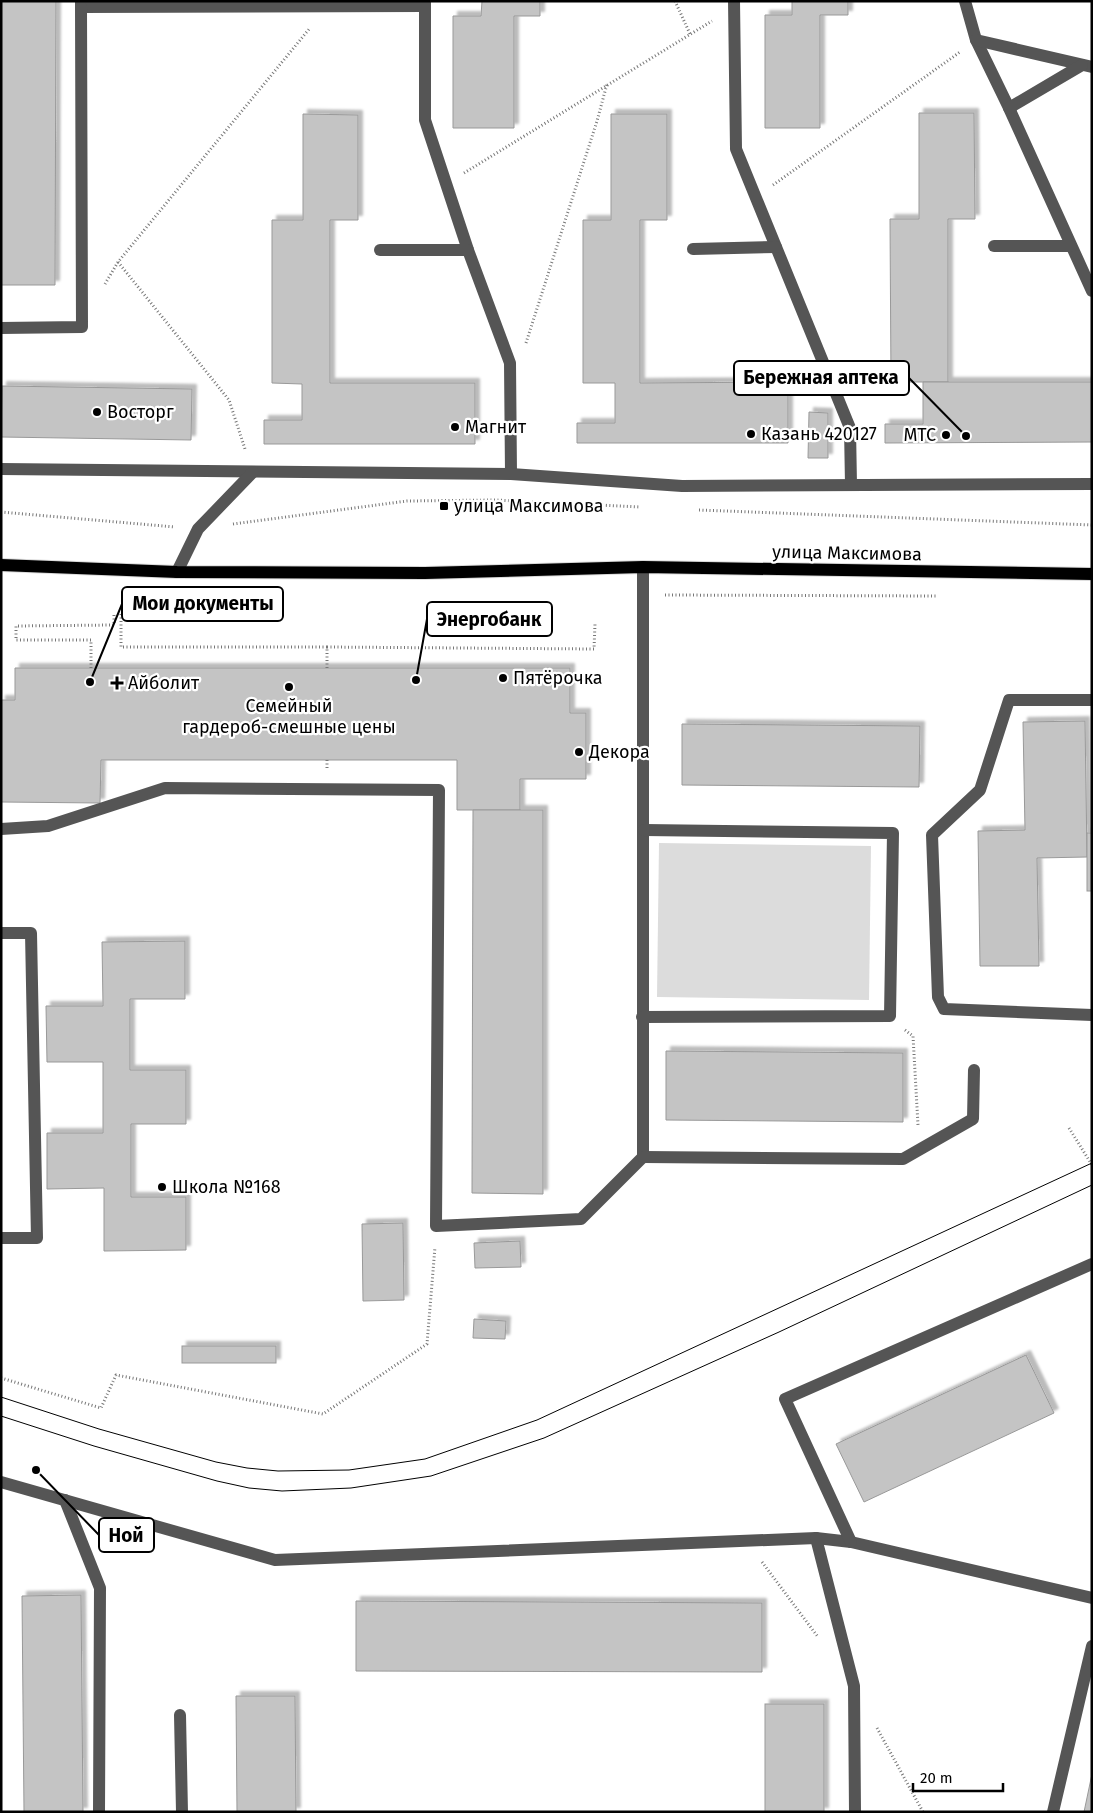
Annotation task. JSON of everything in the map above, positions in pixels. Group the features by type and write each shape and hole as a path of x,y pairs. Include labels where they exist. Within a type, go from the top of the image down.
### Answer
{"main road":[{"name":"улица Максимова","path":"1,565 177,572 425,572 644,568 1092,574"}],"street":[{"path":"965,1 976,40 1092,291"},
{"path":"1,328 82,327 81,4 328,6 425,4 425,120 468,250 510,363 511,474"},
{"path":"734,5 736,149 850,428 850,485"},
{"path":"976,40 1087,66"},
{"path":"1009,108 1087,66"},
{"path":"994,246 1071,246"},
{"path":"693,249 776,247"},
{"path":"380,250 468,250"},
{"path":"1,469 511,474 682,486 1092,484"},
{"path":"177,572 198,528 253,472"},
{"path":"1,829 48,826 165,788 439,790 436,1226 581,1219 643,1157 644,568"},
{"path":"1092,700 1009,700 980,790 932,835 938,997 944,1009 1092,1015"},
{"path":"642,1017 890,1016 893,832 644,830"},
{"path":"1,933 31,933 37,1238 1,1238"},
{"path":"643,1157 902,1159 973,1119 974,1070"},
{"path":"851,1542 784,1399 1092,1264"},
{"path":"1,1482 275,1560 816,1538 851,1542 1092,1598"},
{"path":"65,1500 100,1588 99,1812"},
{"path":"816,1538 854,1686 855,1812"},
{"path":"1052,1812 1092,1646"},
{"path":"180,1714 182,1812"}],"path":[{"path":"675,1 690,34"},
{"path":"447,184 734,5"},
{"path":"104,286 118,262 328,6"},
{"path":"756,198 976,40"},
{"path":"510,363 528,340 607,84"},
{"path":"118,262 229,400 253,472"},
{"path":"1,512 198,528 407,501 495,500 644,508"},
{"path":"694,510 1092,525"},
{"path":"644,595 941,596"},
{"path":"91,668 91,640 16,640 16,626 114,625 114,614"},
{"path":"121,614 121,647 594,649 595,624"},
{"path":"327,647 327,668"},
{"path":"890,1016 913,1036 919,1150"},
{"path":"1069,1128 1092,1165"},
{"path":"1,1378 101,1408 116,1375 323,1414 427,1344 436,1226"}],"shaded area":[{"path":"659,843 871,846 869,1000 657,997"}],"building":[{"path":"1,1 56,1 55,285 1,285"},
{"path":"482,1 540,1 540,16 514,16 514,128 453,128 453,16 481,16"},
{"path":"792,1 848,1 848,15 820,15 820,128 765,128 765,15 792,15"},
{"path":"919,113 974,113 975,219 948,219 948,382 891,382 890,219 919,219"},
{"path":"303,114 358,115 358,220 330,220 330,383 475,383 475,444 264,444 264,420 302,420 302,384 272,383 272,220 303,220"},
{"path":"611,114 667,114 667,220 640,220 640,383 788,382 788,443 577,443 577,423 615,423 615,383 583,383 583,220 611,220"},
{"path":"923,382 1092,382 1092,442 885,443 885,424 923,424"},
{"name":"Восторг","path":"2,386 192,389 191,440 1,437"},
{"path":"809,412 828,413 828,458 808,458"},
{"path":"15,668 570,668 570,713 586,713 586,779 520,779 520,810 457,810 457,760 101,760 100,803 1,802 1,700 15,700"},
{"path":"1085,721 1087,857 1037,858 1039,966 980,966 978,831 1025,830 1023,722"},
{"path":"682,724 920,726 919,787 682,785"},
{"path":"473,810 543,810 543,1194 472,1193"},
{"path":"1087,833 1092,833 1092,891 1087,891"},
{"path":"185,941 185,999 130,999 130,1070 186,1070 186,1124 131,1124 131,1197 186,1197 186,1250 104,1251 104,1188 47,1189 47,1133 103,1133 103,1062 47,1062 46,1006 103,1006 102,942"},
{"path":"666,1051 903,1053 903,1122 666,1120"},
{"path":"403,1223 404,1300 363,1301 362,1224"},
{"path":"520,1241 521,1267 475,1268 474,1243"},
{"path":"474,1319 506,1321 505,1339 473,1338"},
{"path":"182,1346 276,1346 276,1363 182,1363"},
{"path":"1026,1355 1054,1413 864,1502 836,1444"},
{"path":"81,1595 83,1812 24,1812 22,1596"},
{"path":"356,1601 762,1603 762,1672 356,1671"},
{"path":"236,1696 295,1696 296,1812 237,1812"},
{"path":"765,1704 824,1704 824,1812 765,1812"},
{"path":"1092,1774 1092,1812 1084,1812"}],"tram line":[{"path":"1,1397 99,1429 216,1462 247,1468 278,1471 349,1470 425,1459 537,1420 1092,1163"},
{"path":"1,1416 94,1446 217,1481 249,1488 282,1491 351,1488 431,1476 544,1438 779,1332 1092,1185"}],"place":[{"name":"Восторг","path":"97,412"},
{"name":"Магнит","path":"455,427"},
{"name":"Казань 420127","path":"751,434"},
{"name":"МТС","path":"946,435"},
{"name":"Бережная аптека","path":"966,436"},
{"name":"улица Максимова","path":"444,506"},
{"name":"Пятёрочка","path":"503,678"},
{"name":"Энергобанк","path":"416,680"},
{"name":"Мои документы","path":"90,682"},
{"name":"Айболит","path":"117,683"},
{"name":"Семейный гардероб-смешные цены","path":"289,687"},
{"name":"Декора","path":"579,752"},
{"name":"Школа №168","path":"162,1187"},
{"name":"Ной","path":"36,1470"}]}
